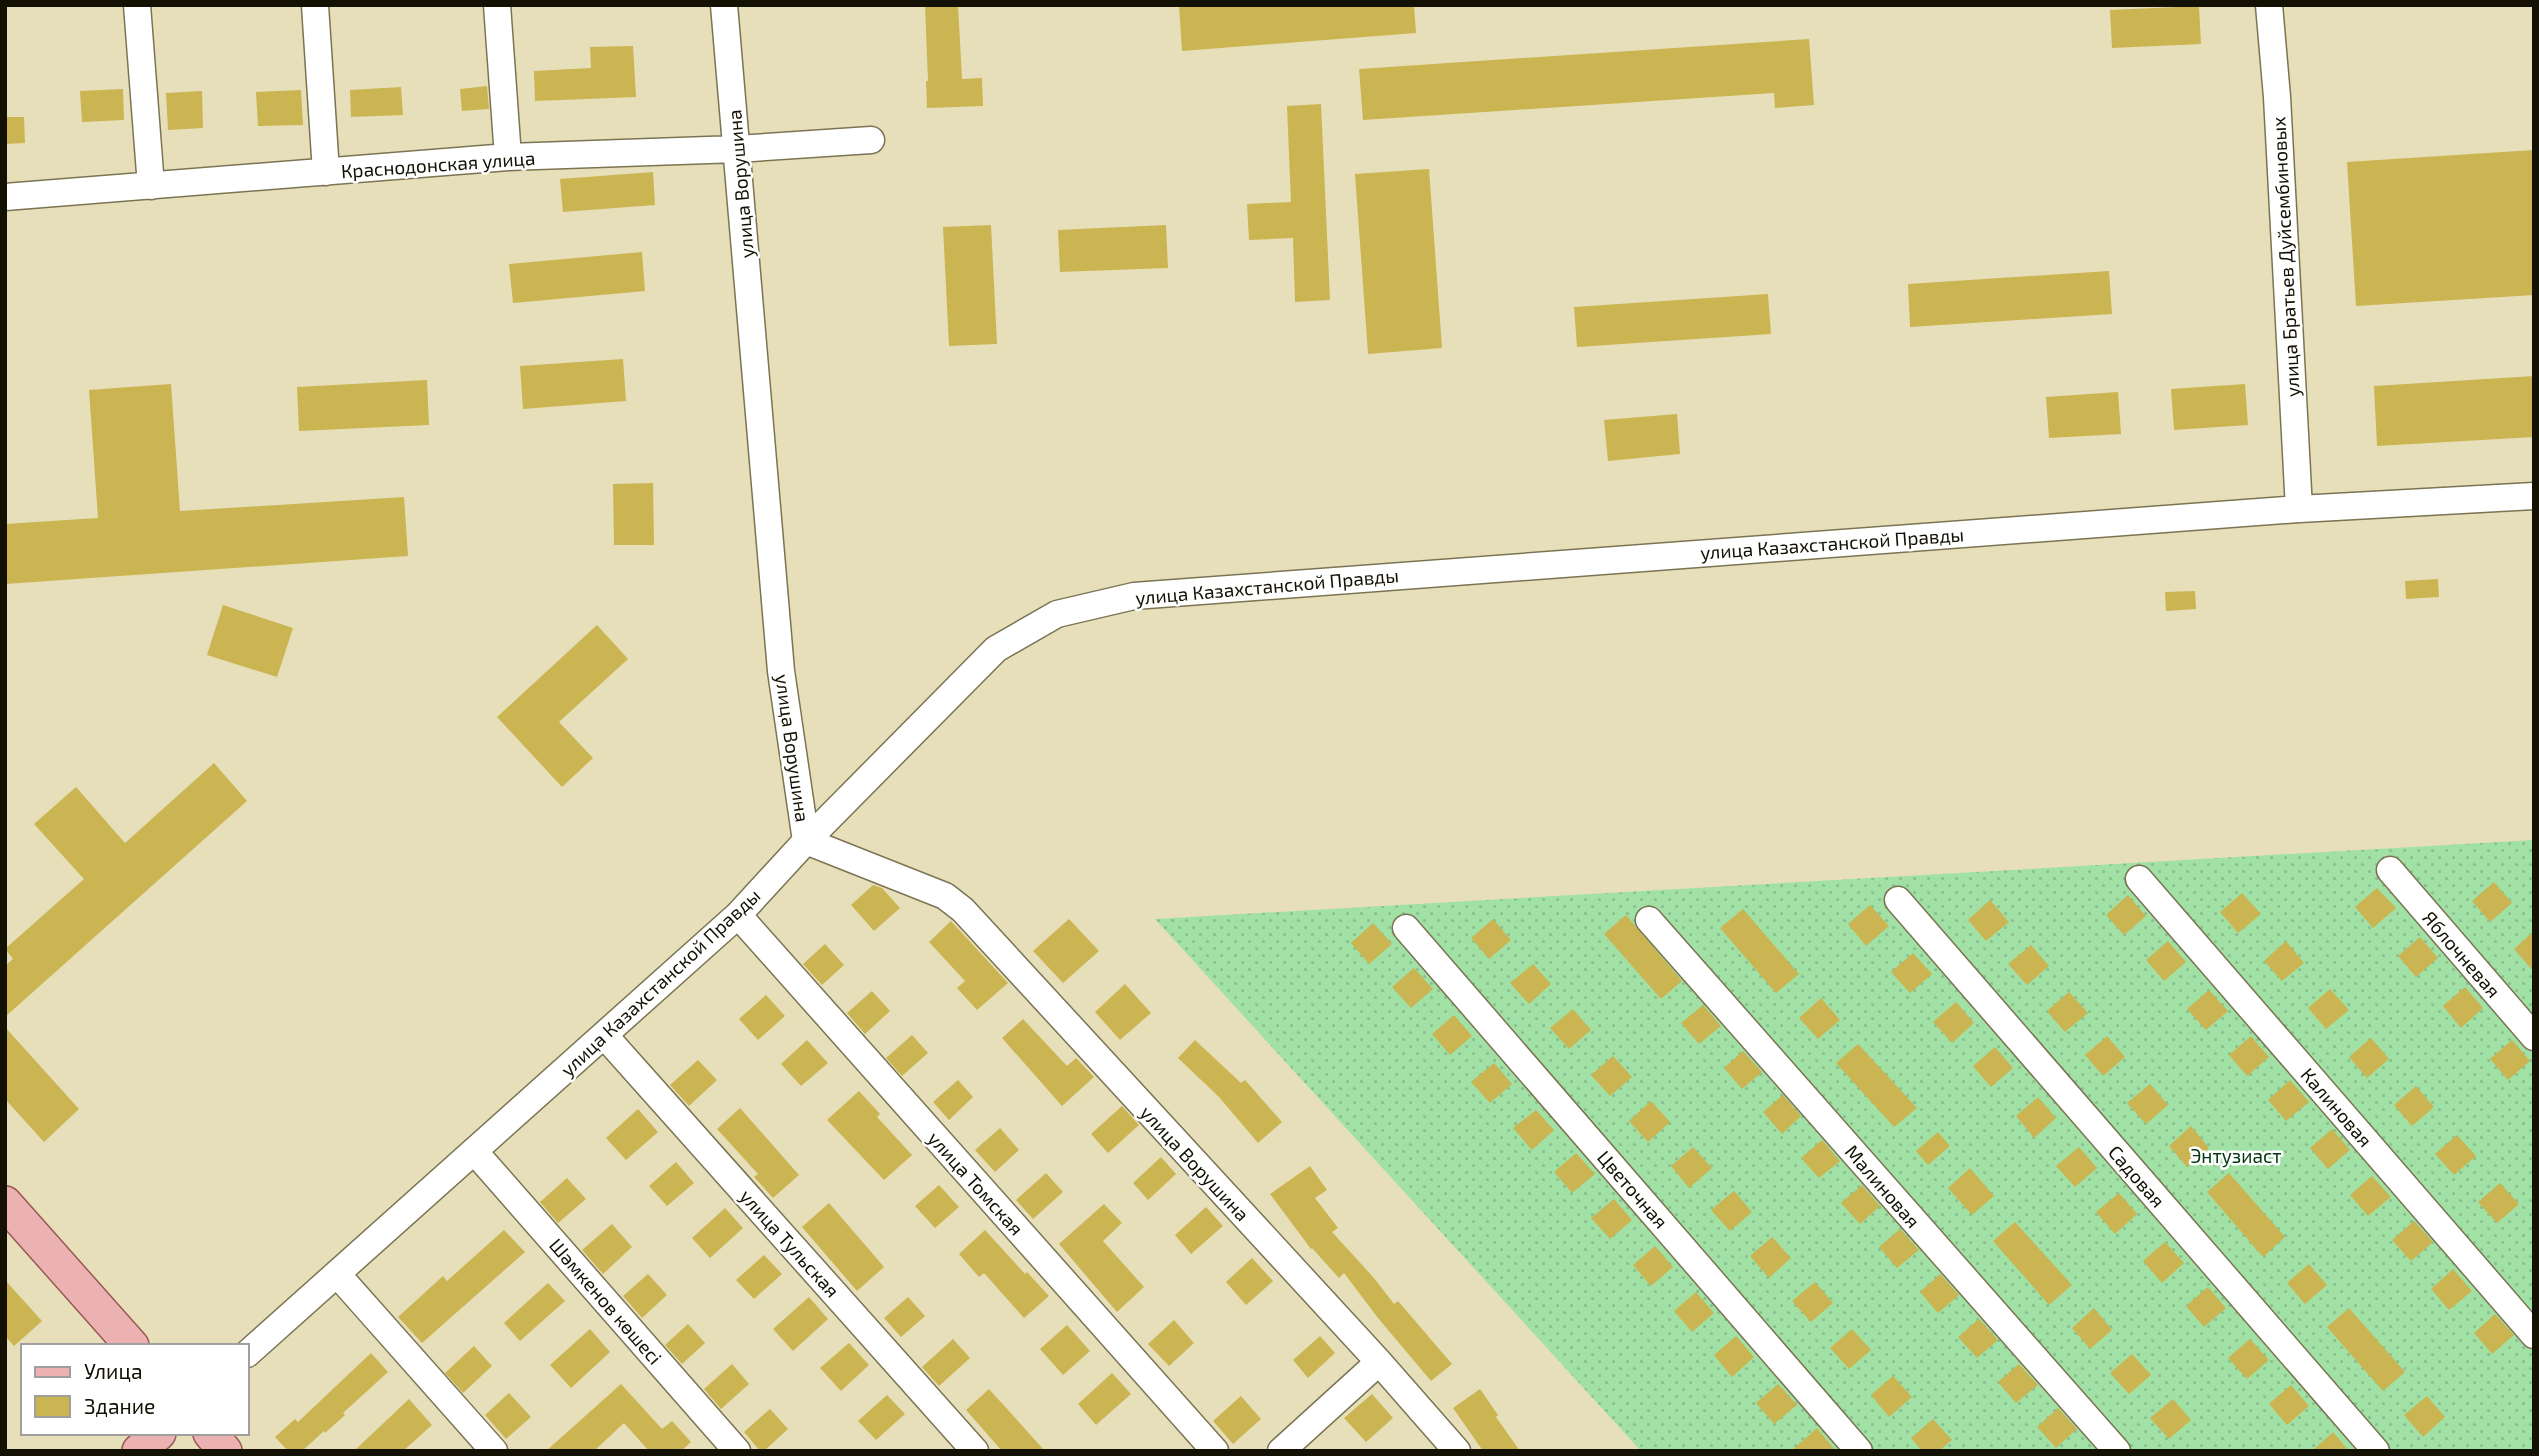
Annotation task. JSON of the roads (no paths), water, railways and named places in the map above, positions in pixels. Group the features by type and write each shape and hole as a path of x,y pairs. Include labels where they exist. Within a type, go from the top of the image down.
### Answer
{"main road":[{"path":"5,1203 130,1344"},
{"path":"139,1451 157,1435"},
{"path":"212,1435 225,1451"}],"street":[{"path":"137,5 151,186"},
{"path":"315,5 326,172"},
{"path":"498,5 508,157"},
{"name":"улица Ворушина","path":"724,5 781,671 806,841 945,896 964,911 1457,1451"},
{"name":"улица Братьев Дуйсембиновых","path":"2269,5 2299,509"},
{"name":"Краснодонская улица","path":"5,197 508,157 737,149 871,140"},
{"name":"улица Казахстанской Правды","path":"248,1353 738,915 806,841 996,649 1057,614 1133,596 2299,509 2534,496"},
{"name":"Яблочневая","path":"2390,870 2534,1037"},
{"name":"Калиновая","path":"2139,879 2534,1335"},
{"name":"Садовая","path":"1898,900 2376,1451"},
{"name":"улица Томская","path":"738,915 1215,1451"},
{"name":"Малиновая","path":"1649,920 2117,1451"},
{"name":"Цветочная","path":"1406,928 1859,1451"},
{"name":"улица Тульская","path":"604,1035 975,1451"},
{"name":"Шәмкенов көшесі","path":"474,1151 737,1451"},
{"path":"337,1274 494,1451"},
{"path":"1281,1451 1378,1362"}],"park label":[{"name":"Энтузиаст","path":"2236,1155"}]}
